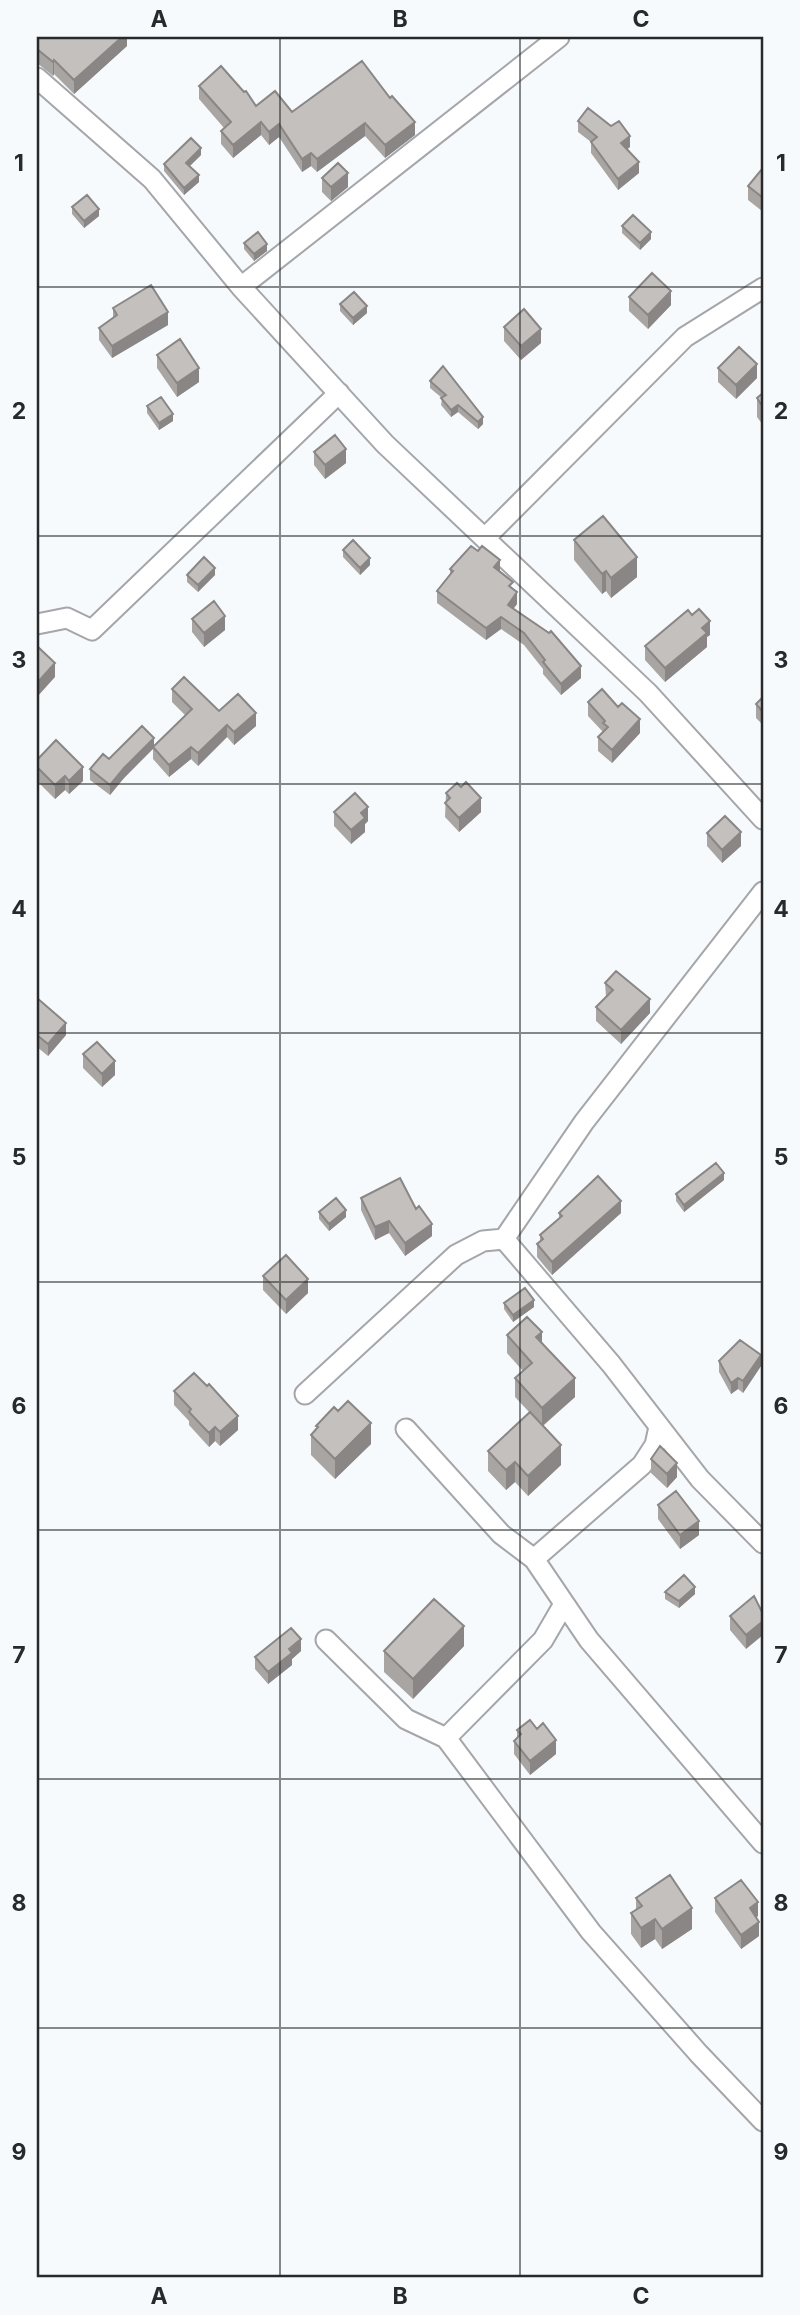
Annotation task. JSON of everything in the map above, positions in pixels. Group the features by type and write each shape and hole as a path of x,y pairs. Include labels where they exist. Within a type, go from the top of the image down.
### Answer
{"street":[{"path":"241,287 559,37"},
{"path":"37,78 152,179 241,287 385,444 648,693 763,819"},
{"path":"485,538 685,337 763,288"},
{"path":"37,624 66,618 92,630 339,393"},
{"path":"504,1239 584,1122 763,892"},
{"path":"305,1394 456,1255 483,1241 504,1239"},
{"path":"504,1239 611,1364 700,1479 763,1543"},
{"path":"534,1559 642,1465 655,1445 659,1427"},
{"path":"406,1429 500,1534 534,1559 589,1640 763,1843"},
{"path":"446,1738 543,1640 564,1604"},
{"path":"326,1640 406,1719 446,1738 591,1932 699,2054 763,2121"}],"building":[{"path":"37,37 122,37 74,80 54,60 53,62 37,49"},
{"path":"362,61 390,98 392,96 415,122 385,145 365,123 317,159 311,153 302,159 279,124 269,132 261,122 233,145 221,131 231,122 199,86 221,66 244,92 246,91 256,106 275,91 292,112"},
{"path":"588,108 611,126 619,121 630,136 621,143 639,162 618,179 591,142 597,137 578,121"},
{"path":"191,138 201,148 186,163 199,175 184,188 164,164"},
{"path":"338,163 348,173 331,187 322,178"},
{"path":"762,169 763,195 762,197 748,186"},
{"path":"87,195 99,209 84,221 72,207"},
{"path":"633,215 651,232 640,243 622,226"},
{"path":"258,232 267,244 254,254 244,243"},
{"path":"652,273 671,291 648,315 629,297"},
{"path":"151,285 168,312 112,346 99,328 117,315 113,308"},
{"path":"354,292 367,306 353,318 340,304"},
{"path":"524,309 541,329 521,346 504,327"},
{"path":"180,339 199,368 177,383 157,355"},
{"path":"739,347 757,364 736,385 718,368"},
{"path":"443,366 483,417 478,422 458,405 451,410 441,398 446,395 430,381"},
{"path":"763,393 763,407 757,398"},
{"path":"161,397 173,414 159,423 147,406"},
{"path":"335,435 346,449 325,465 314,452"},
{"path":"603,516 637,557 611,578 606,571 602,574 574,540"},
{"path":"353,540 370,558 360,568 343,550"},
{"path":"471,546 478,551 482,546 500,560 494,567 513,582 509,586 517,592 508,605 549,633 551,631 581,666 561,684 524,633 501,617 486,628 437,591 453,571 450,569"},
{"path":"204,557 215,568 198,585 187,575"},
{"path":"214,601 225,616 204,633 192,619"},
{"path":"699,609 710,621 702,628 707,633 665,668 645,646 688,610 692,615"},
{"path":"37,646 55,663 37,683"},
{"path":"184,677 219,711 238,694 256,713 234,732 227,725 198,753 191,747 169,765 153,747 192,709 172,689"},
{"path":"602,689 618,707 622,703 640,719 612,750 598,737 608,727 603,723 605,721 588,702"},
{"path":"763,697 763,712 756,704"},
{"path":"142,726 154,738 110,785 90,769 103,754 109,759"},
{"path":"56,740 83,767 69,781 65,776 55,785 37,767 37,760"},
{"path":"466,782 481,798 459,818 445,803 450,798 446,793 457,783 461,787"},
{"path":"355,793 368,807 361,813 365,818 351,830 334,812"},
{"path":"725,816 741,832 722,850 707,833"},
{"path":"616,971 650,999 621,1030 596,1007 613,990 605,983"},
{"path":"37,998 66,1023 48,1044 37,1035"},
{"path":"97,1042 115,1061 102,1074 83,1054"},
{"path":"716,1163 724,1173 684,1205 676,1194"},
{"path":"598,1176 621,1201 552,1262 537,1244 543,1239 540,1235 562,1216 559,1213"},
{"path":"400,1178 416,1209 419,1206 432,1224 405,1243 389,1221 375,1227 361,1198"},
{"path":"336,1198 346,1210 329,1224 319,1212"},
{"path":"286,1255 308,1279 286,1300 263,1276"},
{"path":"525,1288 534,1300 513,1315 504,1303"},
{"path":"527,1317 542,1332 536,1337 575,1378 542,1408 515,1378 532,1363 507,1335"},
{"path":"740,1340 761,1355 743,1381 738,1378 731,1383 719,1361"},
{"path":"194,1373 207,1386 209,1384 238,1416 220,1432 215,1427 209,1433 174,1391"},
{"path":"348,1401 371,1423 335,1459 311,1435 334,1407 338,1411"},
{"path":"530,1412 561,1445 528,1476 515,1462 506,1470 488,1451"},
{"path":"660,1446 677,1463 667,1474 651,1459"},
{"path":"676,1491 699,1521 680,1535 658,1505"},
{"path":"684,1575 695,1587 679,1601 665,1592"},
{"path":"754,1596 763,1614 763,1621 746,1635 730,1616"},
{"path":"434,1599 464,1626 413,1679 384,1651"},
{"path":"291,1628 301,1639 289,1649 292,1653 268,1672 255,1657"},
{"path":"530,1720 537,1729 543,1723 556,1740 530,1761 514,1741 521,1734 517,1730"},
{"path":"670,1875 692,1908 662,1929 655,1919 641,1928 631,1913 642,1906 636,1898"},
{"path":"741,1880 758,1902 750,1908 759,1922 741,1935 715,1898"}]}
